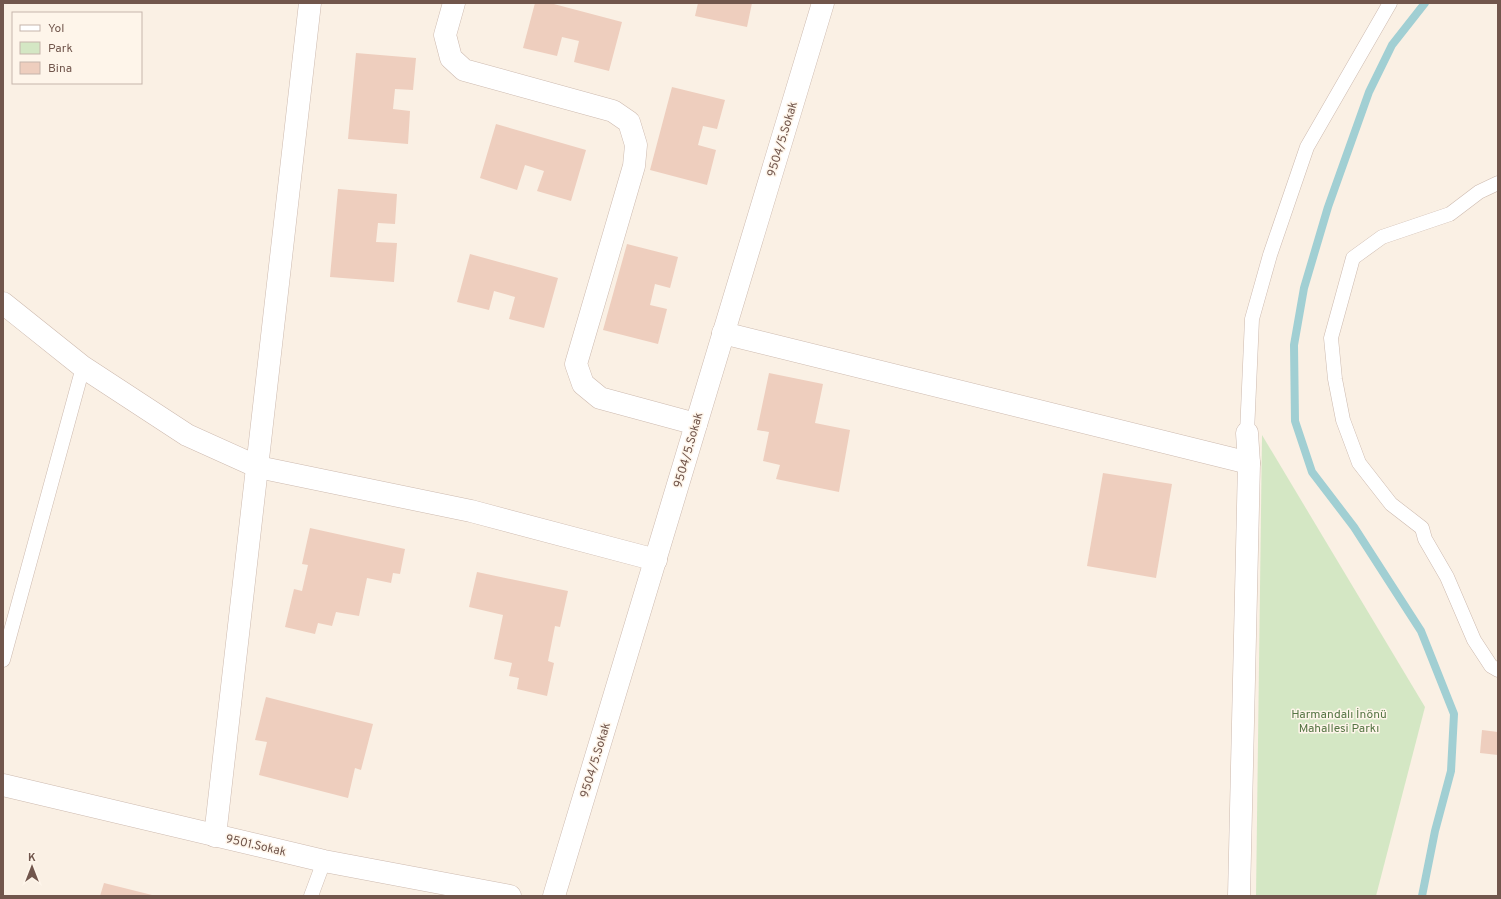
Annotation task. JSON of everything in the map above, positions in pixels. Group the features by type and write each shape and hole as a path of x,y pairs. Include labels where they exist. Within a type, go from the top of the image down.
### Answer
{"street":[{"path":"215,836 310,3"},
{"path":"454,3 445,34 451,58 464,70 613,111 629,122 636,145 634,166 576,364 583,384 600,398 696,424"},
{"name":"9504/5.Sokak","path":"554,896 823,3"},
{"path":"3,303 83,367 187,435 258,467 471,511 656,560"},
{"path":"723,333 1249,463"},
{"path":"1239,896 1249,463 1247,433"},
{"name":"9501.Sokak","path":"3,785 324,861 510,896"}],"lane":[{"path":"1247,433 1252,319 1270,255 1306,147 1390,3"},
{"path":"1498,183 1479,192 1450,214 1382,237 1353,258 1331,338 1335,379 1343,420 1360,463 1391,504 1422,528 1424,539 1447,577 1474,640 1491,666 1498,670"},
{"path":"3,660 83,367"},
{"path":"311,896 324,861"}],"green space":[{"name":"Harmandalı İnönü Mahallesi Parkı","path":"1262,435 1425,707 1376,896 1256,896"}],"building":[{"path":"535,3 550,3 622,22 609,71 574,62 579,41 562,37 557,56 523,48"},
{"path":"698,3 752,3 747,27 695,16"},
{"path":"356,53 416,58 413,90 395,89 393,109 410,111 408,144 348,139"},
{"path":"672,87 725,100 717,129 703,126 698,145 716,150 707,185 650,170"},
{"path":"496,124 586,150 571,201 537,191 544,171 525,165 517,190 480,178"},
{"path":"338,189 397,194 395,224 378,223 376,242 397,243 394,282 330,277"},
{"path":"627,244 678,257 670,288 655,284 650,305 667,309 658,344 603,330"},
{"path":"470,254 558,278 544,328 509,319 515,297 494,291 489,310 457,302"},
{"path":"769,373 823,384 815,423 850,430 839,492 776,479 780,465 763,461 769,432 757,430"},
{"path":"1103,473 1172,484 1156,578 1087,566"},
{"path":"310,528 405,549 400,574 393,573 391,583 367,578 359,616 336,612 332,626 318,623 315,634 285,627 294,589 302,591 308,565 302,564"},
{"path":"477,572 568,591 560,627 555,626 548,661 554,663 547,696 517,689 519,678 509,676 512,663 494,659 503,615 469,607"},
{"path":"266,697 373,724 361,770 355,768 348,798 259,775 267,742 255,740"},
{"path":"1482,730 1498,732 1498,755 1480,753"},
{"path":"104,883 152,895 152,896 100,896"}],"waterway":[{"path":"1422,896 1435,831 1451,771 1454,714 1421,631 1354,527 1312,472 1295,421 1294,345 1304,288 1328,207 1369,92 1392,45 1425,3"}]}
